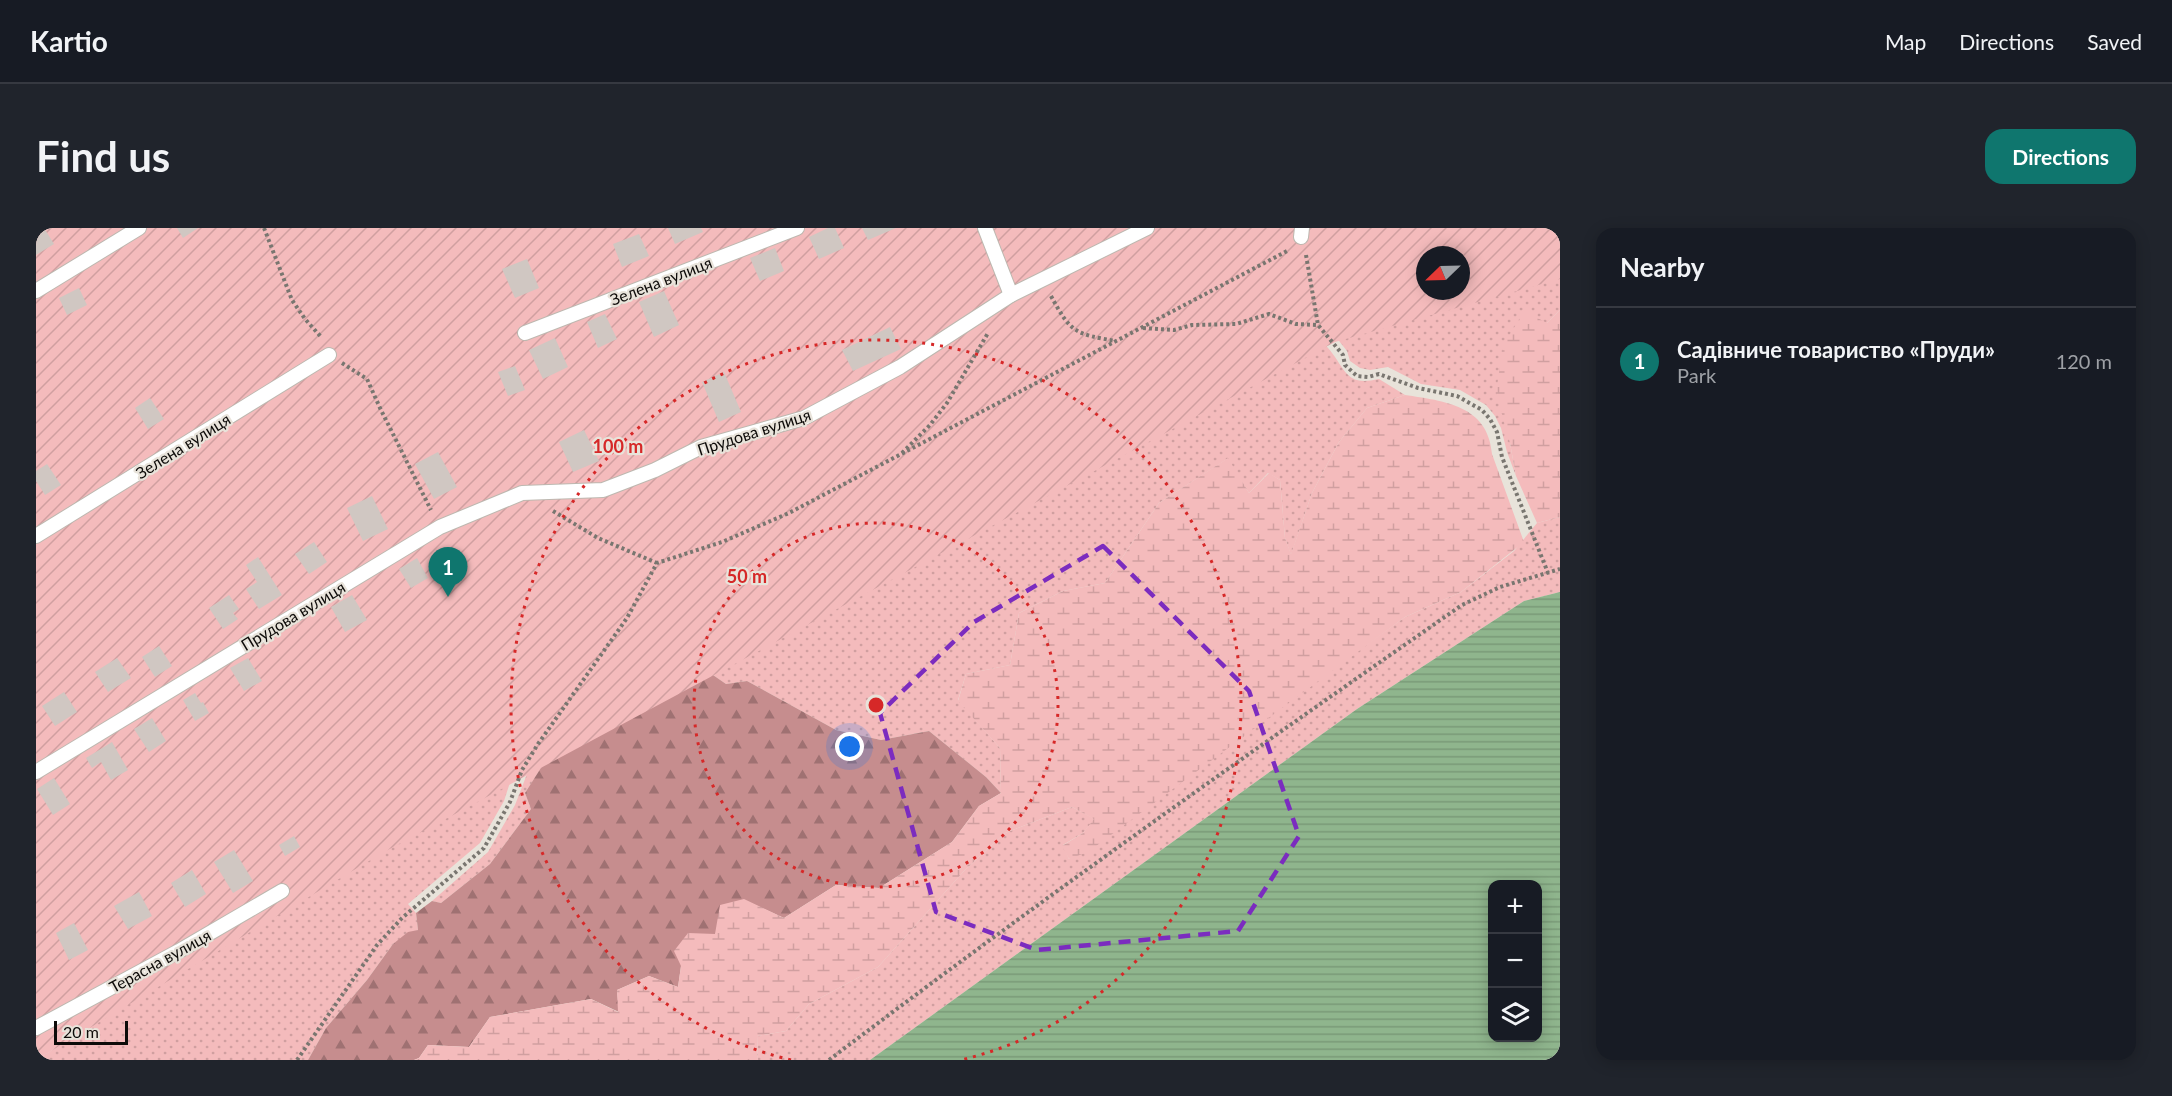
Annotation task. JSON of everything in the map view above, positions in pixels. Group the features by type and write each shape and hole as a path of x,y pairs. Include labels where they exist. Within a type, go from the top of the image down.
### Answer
{"lane":[{"path":"36,291 139,228"},
{"name":"Зелена вулиця","path":"525,333 797,228"},
{"path":"985,228 1011,295"},
{"name":"Прудова вулиця","path":"36,772 440,527 522,493 603,490 656,470 701,447 804,418 900,367 1011,295 1147,228"},
{"name":"Зелена вулиця","path":"36,536 329,355"},
{"name":"Терасна вулиця","path":"36,1028 179,951 282,891"}],"path":[{"path":"264,228 292,300 305,319 326,342 329,355 368,379 408,466 440,527"},
{"path":"1302,232 1318,326 1343,355 1346,365 1356,376 1368,377 1380,374 1418,388 1457,396 1482,410 1490,419 1497,432 1502,457 1548,573"},
{"path":"552,511 598,538 657,562 723,542 789,513 1296,247 1302,232"},
{"path":"1042,280 1065,322 1084,335 1117,341"},
{"path":"1141,328 1174,330 1192,325 1236,324 1269,314 1296,324 1318,326"},
{"path":"899,455 947,403 992,326"},
{"path":"297,1060 377,945 402,918 484,848 510,802 528,762 627,618 657,562"},
{"path":"829,1060 968,954 1462,605 1500,587 1560,569"}],"highlighted area":[{"path":"1103,546 1249,691 1299,836 1238,931 1037,950 936,912 880,713 974,622"}],"green space":[{"path":"36,228 1560,228 1560,279 1335,342 384,852 36,1060"},
{"path":"1173,228 1297,228 1305,298 1315,332 1352,378 1363,381 1379,379 1405,395 1367,408 1339,442 1312,493 1291,555 1285,538 1280,480 1268,473 1249,493 1227,459 1159,503 1105,583 1063,591 1019,613 1010,665 966,674 958,700 1000,748 1001,793 986,777 929,731 881,740 836,730 747,681 726,684 697,664 647,622 609,663 606,683 572,734 553,750 525,793 531,809 490,864 441,903 432,901 488,852 515,805 527,774 543,747 639,608 658,571 662,555 545,497 603,496 632,492 729,445 805,424 919,363 1010,307"},
{"path":"1560,228 1560,310 1547,323 1510,443 1516,476 1501,428 1486,405 1460,390 1421,384 1388,367 1370,370 1360,368 1350,361 1347,351 1332,332 1416,295 1416,300 1470,300 1470,253"},
{"path":"1560,310 1560,517 1537,523 1516,476 1510,443 1496,393 1503,346 1524,311 1547,323"},
{"path":"1405,395 1449,403 1462,408 1482,425 1489,438 1492,454 1524,542 1461,592 1405,617 1088,852 1069,859 1062,846 1083,833 1094,819 1072,807 1005,833 964,871 878,967 809,1004 786,1031 757,1036 758,1060 414,1060 419,1058 428,1045 469,1047 490,1017 591,999 618,1012 617,990 649,976 678,987 681,966 674,951 688,933 715,934 720,905 744,899 784,918 836,885 879,888 952,842 979,806 1001,793 1000,748 958,701 966,674 1010,665 1019,613 1063,591 1105,583 1159,503 1228,458 1249,493 1269,473 1280,480 1285,538 1291,554 1312,493 1339,442 1367,408"},
{"path":"1560,517 1560,592 1524,601 1357,709 870,1060 758,1060 757,1036 786,1031 809,1004 878,967 964,871 1005,833 1072,807 1095,819 1083,833 1063,845 1069,859 1405,617 1461,592 1514,551 1537,523"},
{"path":"697,664 726,684 747,681 836,730 881,740 929,731 986,777 1001,793 979,806 952,842 879,888 836,885 784,918 744,900 715,934 681,966 678,987 649,976 617,990 619,1012 591,999 490,1017 469,1047 428,1045 419,1058 414,1060 308,1060 326,1028 367,980 393,944 408,932 418,930 416,913 432,901 441,903 490,864 531,809 525,793 553,749"},
{"path":"515,767 504,801 480,843 408,904 416,913 418,930 393,944 367,980 326,1028 308,1060 36,1060"}],"shaded area":[{"path":"1560,592 1560,1060 870,1060 1357,709 1524,601"}],"building":[{"path":"36,228 44,228 54,244 36,255"},
{"path":"177,228 198,228 183,238"},
{"path":"668,228 701,228 703,232 675,244"},
{"path":"828,228 835,228 844,248 819,259 809,237"},
{"path":"862,228 896,228 868,240"},
{"path":"639,234 649,256 622,267 613,244"},
{"path":"775,248 784,271 760,281 750,258"},
{"path":"527,259 539,288 515,298 502,269"},
{"path":"79,288 87,305 67,315 59,298"},
{"path":"664,291 679,325 654,337 639,302"},
{"path":"605,314 617,339 598,348 587,322"},
{"path":"890,327 901,349 853,371 842,350"},
{"path":"555,338 568,367 543,379 529,350"},
{"path":"515,366 525,390 508,396 498,372"},
{"path":"724,372 741,412 719,422 702,382"},
{"path":"150,398 164,419 148,429 135,408"},
{"path":"584,430 599,461 573,472 559,442"},
{"path":"438,452 457,487 434,499 415,464"},
{"path":"47,464 61,485 45,495 36,481 36,471"},
{"path":"372,496 388,529 363,541 347,508"},
{"path":"314,542 327,562 309,574 295,554"},
{"path":"258,557 282,595 259,609 246,589 257,582 246,565"},
{"path":"417,558 428,578 411,588 399,569"},
{"path":"229,595 239,609 233,613 238,619 223,629 209,608"},
{"path":"352,595 367,620 345,632 331,607"},
{"path":"159,646 172,666 155,677 142,657"},
{"path":"117,658 131,678 108,692 95,672"},
{"path":"248,658 262,681 244,691 230,668"},
{"path":"64,692 77,712 55,726 42,706"},
{"path":"195,693 209,713 195,721 183,700"},
{"path":"152,718 166,741 149,752 134,729"},
{"path":"112,742 128,770 111,780 101,762 92,768 86,758"},
{"path":"54,778 70,804 53,815 37,789"},
{"path":"294,836 300,847 285,856 279,845"},
{"path":"234,850 253,881 233,893 214,862"},
{"path":"192,870 206,894 185,907 171,883"},
{"path":"139,892 152,916 128,929 114,906"},
{"path":"74,923 88,950 69,960 56,933"}],"place":[{"name":"Садівниче товариство «Пруди»","path":"448,597"}]}
